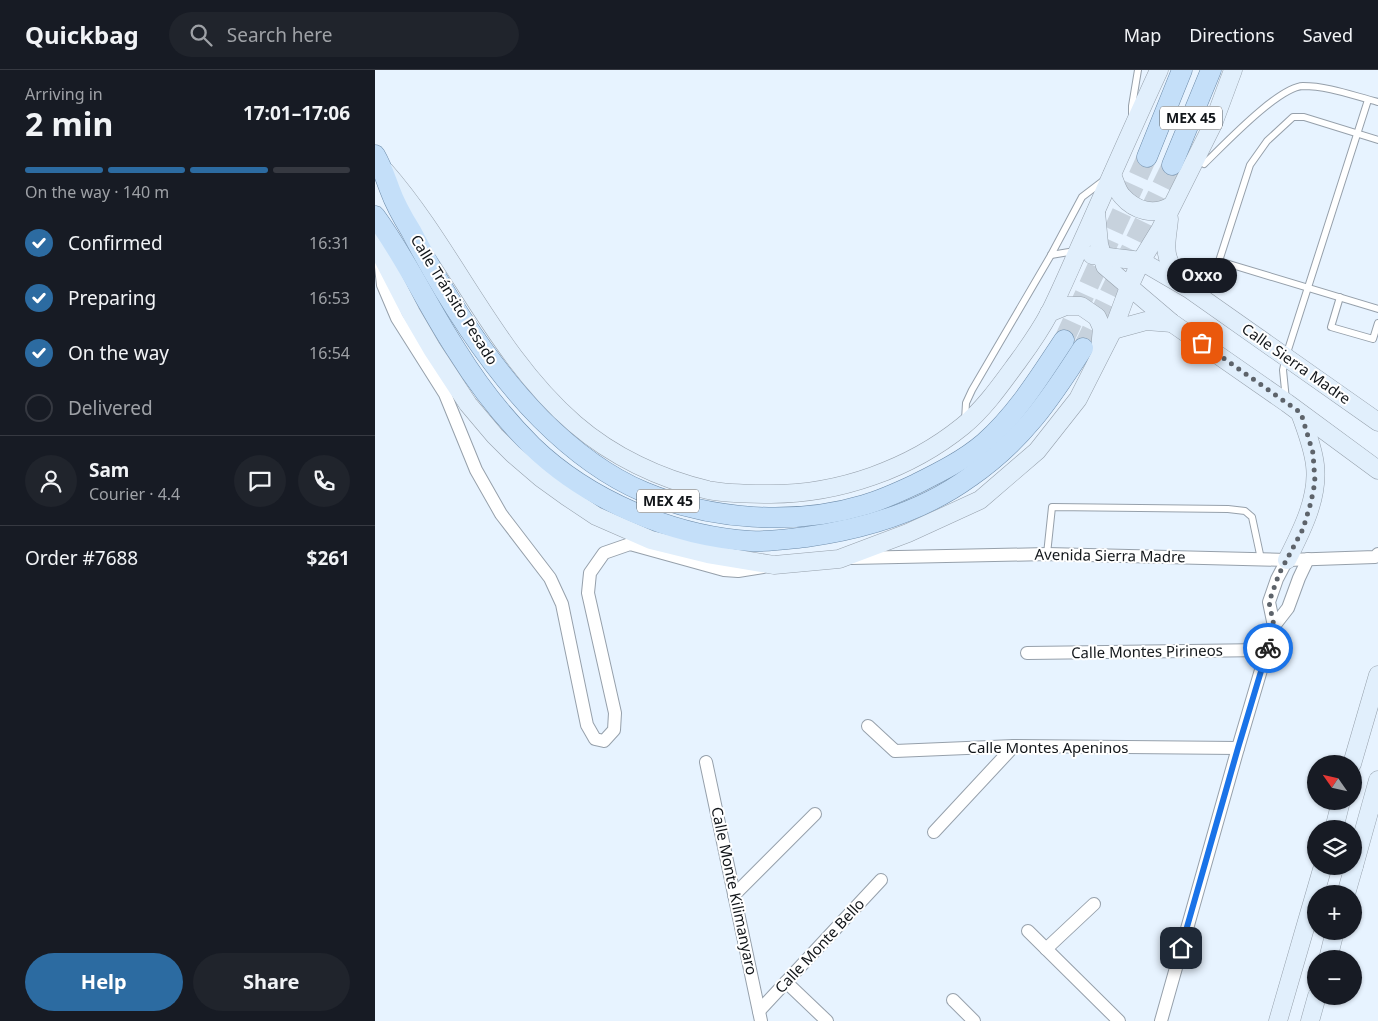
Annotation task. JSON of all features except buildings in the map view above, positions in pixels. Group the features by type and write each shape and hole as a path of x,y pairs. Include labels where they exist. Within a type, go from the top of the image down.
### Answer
{"main road":[{"name":"MEX 45","path":"1147,157 1181,70"},
{"name":"MEX 45","path":"1172,166 1211,70"},
{"name":"Calle Tránsito Pesado","path":"379,162 410,230 445,289 495,366 542,420 590,460 622,481 658,497 698,509 755,517 817,515 864,505 905,489 944,470 984,443 1028,394 1064,340"},
{"name":"Calle Tránsito Pesado","path":"375,216 391,238 467,367 492,402 534,448 580,484 598,494 650,520 706,535 750,541 823,535 881,521 929,501 969,478 992,460 1029,425 1053,394 1091,351"}],"street":[{"path":"379,162 406,195 508,349 532,379 575,424 612,451 654,472 709,490 737,494 807,492 856,481 883,472 939,443 965,424 1005,380 1049,313 1159,70"},
{"path":"1091,351 1113,330 1141,261 1213,124 1233,70"},
{"path":"1112,174 1121,195 1131,205 1147,212 1163,211 1171,206"},
{"path":"1171,206 1167,243 1168,257 1170,263 1189,289"},
{"path":"1096,211 1101,257 1105,266 1172,323 1294,408 1378,470"},
{"path":"377,244 383,285 397,318 445,394 476,470 501,514 550,578 562,604 587,725 595,739 604,741 614,730 615,713 589,593 589,573 604,553 630,544 724,570 738,571 841,558 908,533 980,500 1037,451 1078,398 1091,351 1102,328 1097,317 1081,306 1066,306 1049,313"},
{"path":"377,244 432,349 468,404 495,436 541,478 596,516 651,540 708,554 774,566"},
{"path":"1077,251 1101,257 1141,261 1189,289"},
{"name":"Calle Sierra Madre","path":"1189,289 1375,416"},
{"path":"1113,330 1146,321 1172,323"},
{"path":"1274,626 1269,602 1277,579 1303,529 1315,482 1313,453 1294,408"},
{"name":"Avenida Sierra Madre","path":"841,558 1047,554 1287,560 1375,557 1378,554"},
{"path":"1161,1021 1274,626 1289,608 1299,578 1308,559"},
{"name":"Calle Montes Pirineos","path":"1027,654 1267,650"},
{"path":"1355,755 1378,675"},
{"name":"Calle Montes Apeninos","path":"868,726 895,751 1014,746 1238,748"},
{"path":"934,832 1014,746"},
{"name":"Calle Monte Kilimanyaro","path":"706,762 760,1016"},
{"path":"1362,837 1378,780"},
{"path":"734,895 815,814"},
{"path":"1278,1021 1320,875"},
{"name":"Calle Monte Bello","path":"760,1016 786,982 881,880"},
{"path":"1046,949 1094,904"},
{"path":"1028,932 1119,1021"},
{"path":"786,982 827,1021"},
{"path":"953,1000 975,1021"},
{"path":"1310,1021 1314,1005"}],"lane":[{"path":"1133,126 1131,106 1138,70"},
{"path":"1182,186 1267,106 1287,91 1301,86 1318,87 1378,102"},
{"path":"1294,408 1283,370 1286,356 1368,100"},
{"path":"1214,138 1228,104"},
{"path":"1378,140 1304,117 1293,117 1267,141 1250,165 1219,261 1378,309"},
{"path":"1204,164 1211,146"},
{"path":"965,424 966,403 972,390 1051,255 1082,197 1112,174"},
{"path":"1051,255 1077,251"},
{"path":"1340,297 1331,327 1373,340 1378,323"},
{"path":"1047,554 1052,507 1228,508 1245,510 1252,517 1261,559"}],"tunnel":[{"path":"1064,340 1147,157"},
{"path":"1083,348 1172,165"}],"way so far":[{"path":"1202,343 1301,413 1313,453 1315,482 1311,502 1303,529 1279,574 1269,602 1274,626 1268,648"}],"place":[{"name":"Oxxo","path":"1202,343"}],"route":[{"path":"1181,948 1268,648"}]}
